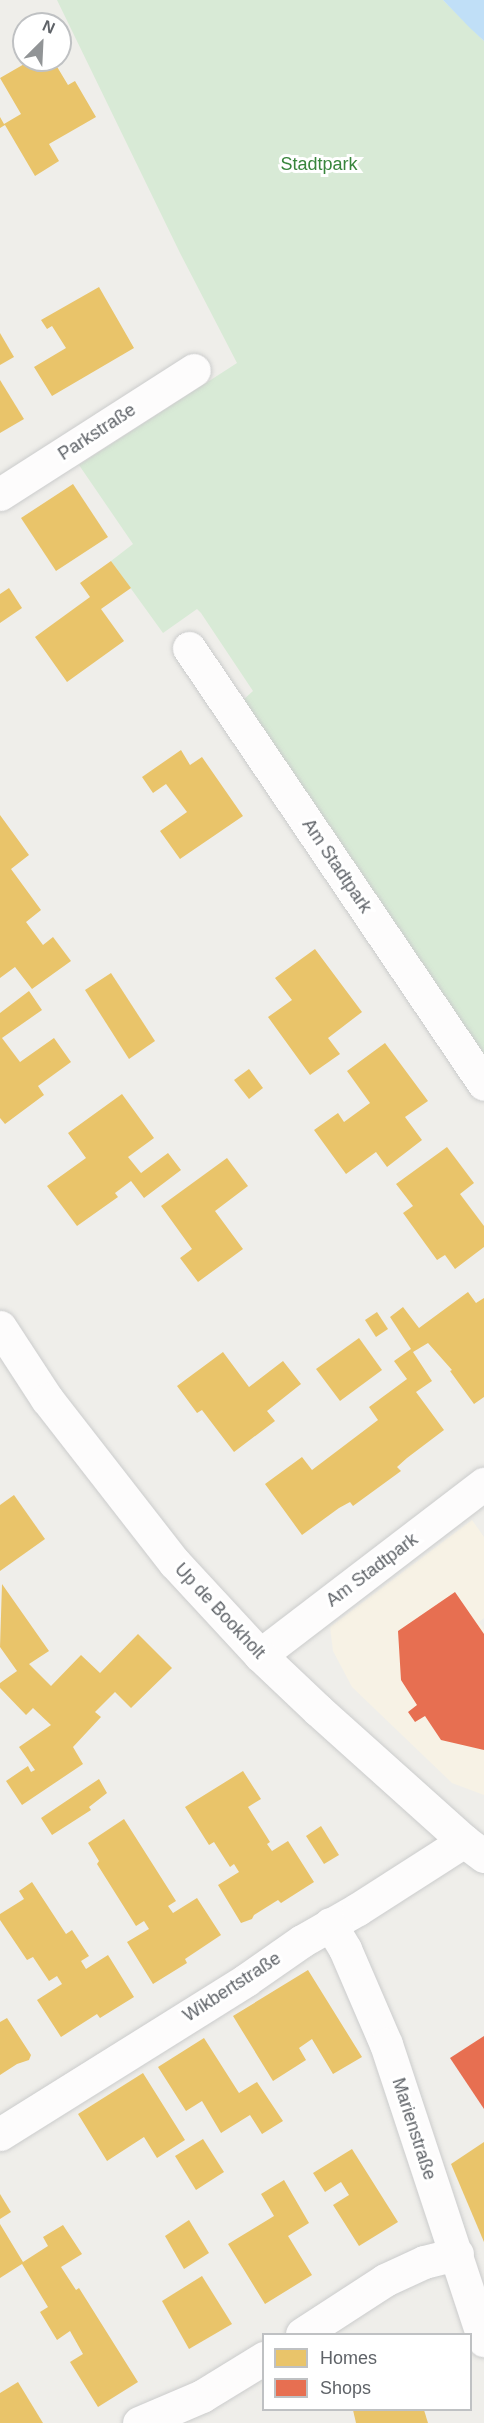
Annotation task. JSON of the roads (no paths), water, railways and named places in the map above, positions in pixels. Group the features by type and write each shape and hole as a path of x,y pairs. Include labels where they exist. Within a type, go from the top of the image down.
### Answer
{"street":[{"name":"Parkstraße","path":"0,494 194,370"},
{"name":"Am Stadtpark","path":"189,648 484,1084"},
{"name":"Up de Bookholt","path":"0,1327 47,1399 174,1562 260,1655 474,1849"},
{"name":"Am Stadtpark","path":"260,1655 484,1484"},
{"name":"Wikbertstraße","path":"0,2134 330,1924 474,1849"},
{"name":"Marienstraße","path":"330,1924 345,1949 386,2044 484,2340"},
{"path":"304,2333 385,2280 424,2262 457,2254"},
{"path":"140,2423 202,2396 262,2359"}],"water":[{"path":"443,0 484,0 484,41 469,27"}],"park label":[{"name":"Stadtpark","path":"319,164"}]}
